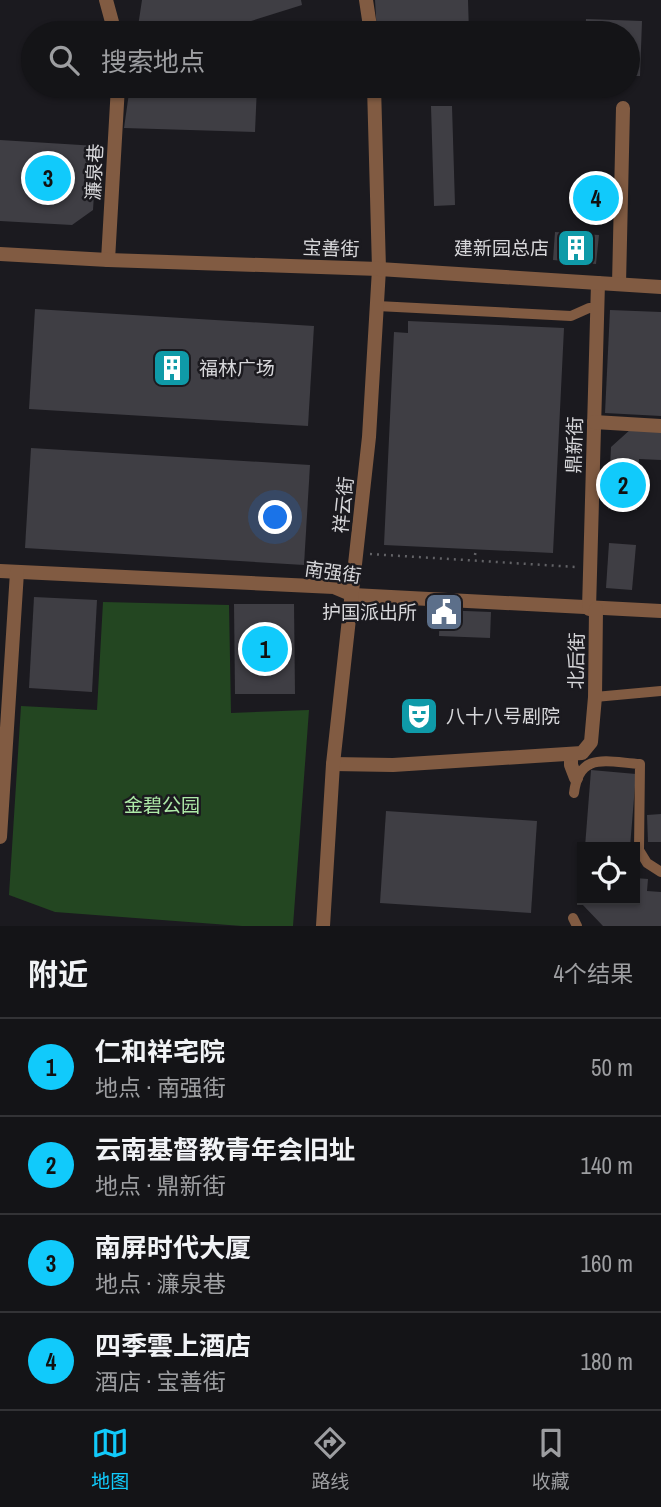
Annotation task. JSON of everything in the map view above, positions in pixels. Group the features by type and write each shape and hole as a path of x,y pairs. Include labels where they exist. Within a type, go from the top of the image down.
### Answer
{"street":[{"path":"106,0 112,21"},
{"path":"366,0 369,21"},
{"name":"濂泉巷","path":"108,260 117,98"},
{"name":"祥云街","path":"323,926 333,764 369,437 379,269 374,98"},
{"path":"619,284 623,108"},
{"name":"宝善街","path":"0,254 379,269 661,287"},
{"name":"鼎新街","path":"593,609 590,568 598,283"},
{"path":"594,422 661,426"},
{"name":"南强街","path":"0,571 334,587 353,595 661,611"},
{"path":"0,837 4,741 17,572"},
{"name":"北后街","path":"571,756 582,753 591,742 595,697 593,609"},
{"path":"333,764 393,765 571,756 570,765 576,778"}],"lane":[{"path":"377,306 571,316 589,308 597,308"},
{"path":"595,697 661,691"},
{"path":"574,793 576,778 585,765 594,761 640,764 639,850 647,863 661,872"}],"path":[{"path":"475,555 476,549"},
{"path":"358,553 590,568"}],"green space":[{"name":"金碧公园","path":"103,602 229,605 231,713 309,710 293,926 242,926 55,912 9,895 21,706 97,710"}],"building":[{"path":"142,0 301,0 302,5 251,21 139,21"},
{"path":"375,0 468,0 469,21 376,21"},
{"path":"586,19 642,21 640,76 640,21"},
{"path":"128,98 256,98 255,132 124,128"},
{"path":"431,106 452,106 455,205 434,206"},
{"path":"0,140 97,146 93,210 72,225 0,221"},
{"name":"建新园总店","path":"555,232 599,235 596,264 553,260"},
{"name":"福林广场","path":"35,309 314,326 308,426 29,409"},
{"path":"610,310 661,312 661,416 605,413"},
{"path":"408,321 564,328 553,553 384,545 394,332 408,333"},
{"path":"631,429 661,431 661,460 639,459 637,510 608,509 611,447"},
{"path":"31,448 310,465 304,565 25,548"},
{"path":"609,543 636,545 632,590 606,588"},
{"path":"34,597 97,600 92,692 29,688"},
{"path":"234,604 294,604 295,694 235,694"},
{"path":"440,610 491,612 490,638 439,636"},
{"path":"591,770 636,774 630,842 585,842"},
{"path":"386,811 537,821 531,913 380,903"},
{"path":"661,814 661,842 648,842 647,815"},
{"path":"640,878 648,879 647,891 661,892 661,926 603,926 583,905 640,905"}],"place":[{"name":"南屏时代大厦","path":"48,178"},
{"name":"四季雲上酒店","path":"596,198"},
{"name":"建新园总店","path":"576,248"},
{"name":"福林广场","path":"172,368"},
{"name":"云南基督教青年会旧址","path":"623,485"},
{"name":"护国派出所","path":"444,612"},
{"name":"仁和祥宅院","path":"265,649"},
{"name":"八十八号剧院","path":"419,716"}]}
